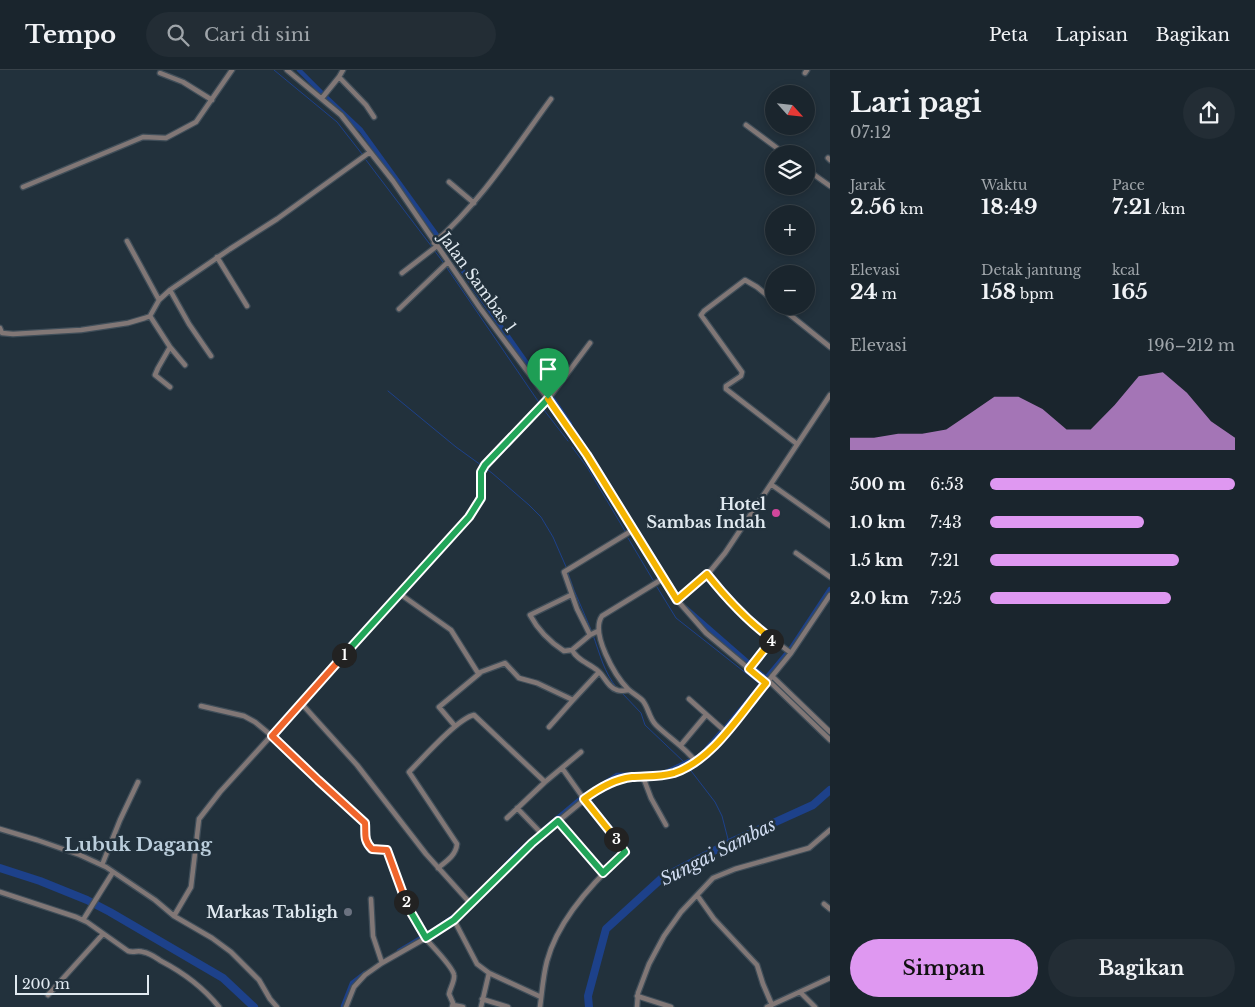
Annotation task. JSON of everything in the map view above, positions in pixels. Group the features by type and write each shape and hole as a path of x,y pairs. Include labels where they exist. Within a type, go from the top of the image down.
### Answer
{"street":[{"path":"23,187 144,137 164,138 172,136 196,122 232,70"},
{"name":"Jalan Sambas 1","path":"287,70 341,116 393,181 480,308 587,455 677,600 706,633 749,669 769,680"},
{"path":"322,98 343,70"},
{"path":"160,73 183,82 212,100"},
{"path":"339,77 366,105 374,117"},
{"path":"402,273 426,255 474,203 551,99"},
{"path":"746,125 773,145"},
{"path":"0,328 2,333 13,334 81,330 128,323 150,316 159,300 170,290 217,257 277,219 370,152"},
{"path":"815,175 830,186"},
{"path":"448,182 474,203"},
{"path":"127,241 159,300"},
{"path":"217,257 247,306"},
{"path":"399,309 448,262"},
{"path":"765,294 745,280 701,315 742,372 741,376 726,388 797,444"},
{"path":"170,290 189,324 211,356"},
{"path":"790,315 830,347"},
{"path":"150,316 184,365"},
{"path":"174,916 190,890 199,819 220,792 477,507 481,498 483,466 548,399 590,343"},
{"path":"170,347 155,375 170,387"},
{"path":"677,600 707,574 725,553 772,485 830,395"},
{"path":"772,485 830,526"},
{"path":"633,530 564,572 571,595 627,690 644,702 654,724 681,745 695,763"},
{"path":"796,553 830,577"},
{"path":"707,574 723,595 748,621 791,653"},
{"path":"571,595 530,615 538,628 564,651 572,650 594,633 602,616 664,578"},
{"path":"400,594 451,630 480,673"},
{"path":"346,1007 354,988 360,980 382,963 454,920 542,834 584,799 611,782 622,778 664,775 682,770 695,763 726,732 791,653 830,595"},
{"path":"749,669 772,639"},
{"path":"572,650 599,672 612,688 619,691 627,690"},
{"path":"455,726 438,707 480,673 505,663 518,678 537,683 573,700"},
{"path":"549,727 599,672"},
{"path":"769,680 830,732"},
{"path":"769,680 830,740"},
{"path":"689,699 726,732"},
{"path":"302,703 357,765 438,868 471,904"},
{"path":"201,706 244,716 255,722 365,823 365,835 371,848 387,850 409,909 426,938 450,965 454,973 449,994 452,1006 463,1007"},
{"path":"438,868 453,855 457,844 409,772 455,726 468,716 474,715 544,782"},
{"path":"681,745 706,715"},
{"path":"507,818 544,782 581,752"},
{"path":"540,1007 547,961 563,926 579,902 603,873 625,851 562,768"},
{"path":"643,776 651,798 666,826"},
{"path":"102,865 138,782"},
{"path":"517,808 542,834"},
{"path":"558,821 603,873"},
{"path":"0,830 46,843 102,865 111,874 231,952 259,980 277,1007"},
{"path":"637,1007 637,996 649,964 664,936 681,912 716,877 809,848 830,830"},
{"path":"84,918 111,874"},
{"path":"0,892 84,918 128,951 144,952 182,972 207,992 220,1007"},
{"path":"697,895 714,919 757,965 772,1005"},
{"path":"371,899 373,936 382,963"},
{"path":"824,904 830,909"},
{"path":"454,920 477,964 489,973 541,997"},
{"path":"48,995 104,934"},
{"path":"481,1007 489,973"},
{"path":"767,1007 830,978"},
{"path":"800,992 815,1007"},
{"path":"637,996 671,1007"},
{"path":"482,999 508,1007"}],"waterway":[{"path":"274,70 337,122 362,154"},
{"path":"299,70 322,93"},
{"path":"327,98 361,130 437,235"},
{"path":"366,160 432,247"},
{"path":"441,241 470,281"},
{"path":"434,250 443,262"},
{"path":"447,268 540,404"},
{"path":"474,288 548,393"},
{"path":"388,391 456,447 492,473 529,505 541,517 553,537 567,569"},
{"path":"553,399 570,424"},
{"path":"544,410 568,441"},
{"path":"574,431 587,452"},
{"path":"572,447 587,467 625,531"},
{"path":"628,538 653,580"},
{"path":"568,573 592,632"},
{"path":"657,587 676,618 761,685"},
{"path":"791,648 830,589"},
{"path":"686,608 749,663"},
{"path":"593,635 606,670 617,688"},
{"path":"754,668 766,678 786,654"},
{"path":"726,727 761,685"},
{"path":"622,693 641,713 645,725 685,763 715,802 722,816 729,843"},
{"path":"697,757 701,755 721,732"},
{"path":"666,772 691,760"},
{"path":"586,795 617,775 651,774"},
{"name":"Sungai Sambas","path":"589,1007 588,996 606,929 662,878 729,843 813,805 830,790"},
{"path":"543,830 580,799"},
{"path":"494,878 516,854 538,835"},
{"path":"0,868 40,881 87,900 110,912 223,978 254,1007"},
{"path":"428,934 460,912"},
{"path":"399,951 421,938"},
{"path":"343,1006 352,983 365,973"}],"place":[{"name":"Hotel Sambas Indah","path":"776,513"},
{"name":"Markas Tabligh","path":"348,912"}],"district":[{"name":"Lubuk Dagang","path":"138,844"}],"route":[{"path":"548,399 587,455 677,600 707,574 723,595 748,621 772,639 749,669 766,683 716,744 698,761 672,773 622,778 596,790 584,799 625,851 603,873 558,821 532,843 454,920 426,938 409,909 387,850 372,849 365,835 365,823 272,736 469,517 480,502 482,494 482,468 548,399"}]}
